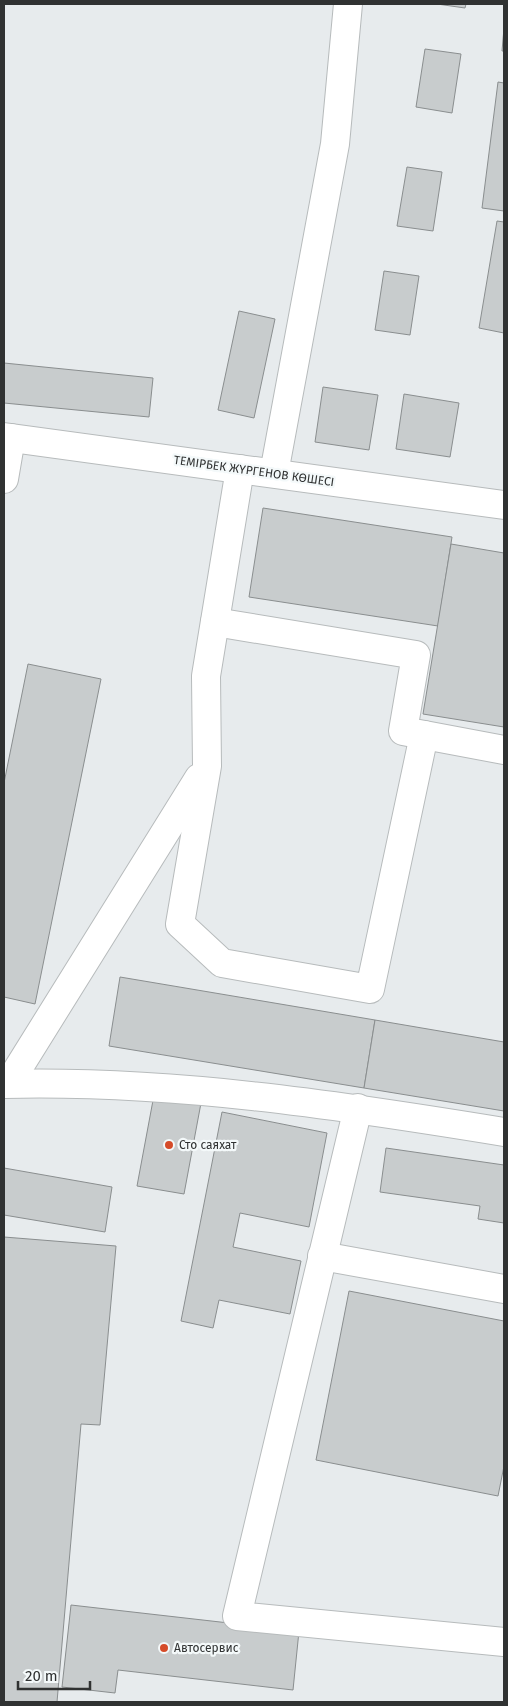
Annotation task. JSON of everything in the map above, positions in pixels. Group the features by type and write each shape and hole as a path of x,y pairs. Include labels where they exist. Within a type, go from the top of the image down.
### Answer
{"street":[{"path":"274,473 335,144 348,4"},
{"path":"4,479 7,438"},
{"name":"ТЕМІРБЕК ЖҮРГЕНОВ КӨШЕСІ","path":"7,438 504,505"},
{"path":"240,469 206,676 207,766 180,924 222,964 370,989 424,735"},
{"path":"215,622 416,655 403,731 504,750"},
{"path":"7,1083 207,766"},
{"path":"7,1083 170,1088 358,1108 504,1132"},
{"path":"358,1108 237,1616 504,1642"},
{"path":"322,1256 504,1289"}],"building":[{"path":"437,4 466,4 465,8"},
{"path":"504,28 504,51 502,51"},
{"path":"425,49 461,54 452,113 416,107"},
{"path":"498,82 504,83 504,211 482,208"},
{"path":"407,167 442,172 433,231 397,226"},
{"path":"497,221 504,222 504,333 479,328"},
{"path":"384,271 419,276 410,335 375,330"},
{"path":"239,311 275,319 254,418 218,410"},
{"path":"4,363 153,378 149,417 4,403"},
{"path":"323,387 378,395 369,450 315,442"},
{"path":"404,394 459,403 450,457 396,449"},
{"path":"263,508 452,537 438,626 249,597"},
{"path":"451,544 504,553 504,727 423,714"},
{"path":"28,664 101,679 35,1004 4,997 4,783"},
{"path":"120,977 375,1020 364,1088 109,1046"},
{"path":"375,1020 504,1042 504,1111 364,1088"},
{"path":"154,1095 201,1103 184,1194 137,1186"},
{"path":"222,1112 327,1133 309,1227 240,1213 233,1247 301,1261 290,1314 219,1300 213,1328 181,1321"},
{"path":"386,1148 504,1165 504,1223 478,1219 480,1206 380,1192"},
{"path":"4,1168 112,1187 105,1232 4,1215"},
{"path":"4,1237 116,1246 100,1425 81,1424 57,1702 4,1702"},
{"path":"349,1291 504,1321 504,1466 498,1496 316,1460"},
{"path":"71,1605 299,1631 293,1690 118,1670 115,1693 62,1687"}],"place":[{"name":"Сто саяхат","path":"169,1145"},
{"name":"Автосервис","path":"164,1648"}]}
